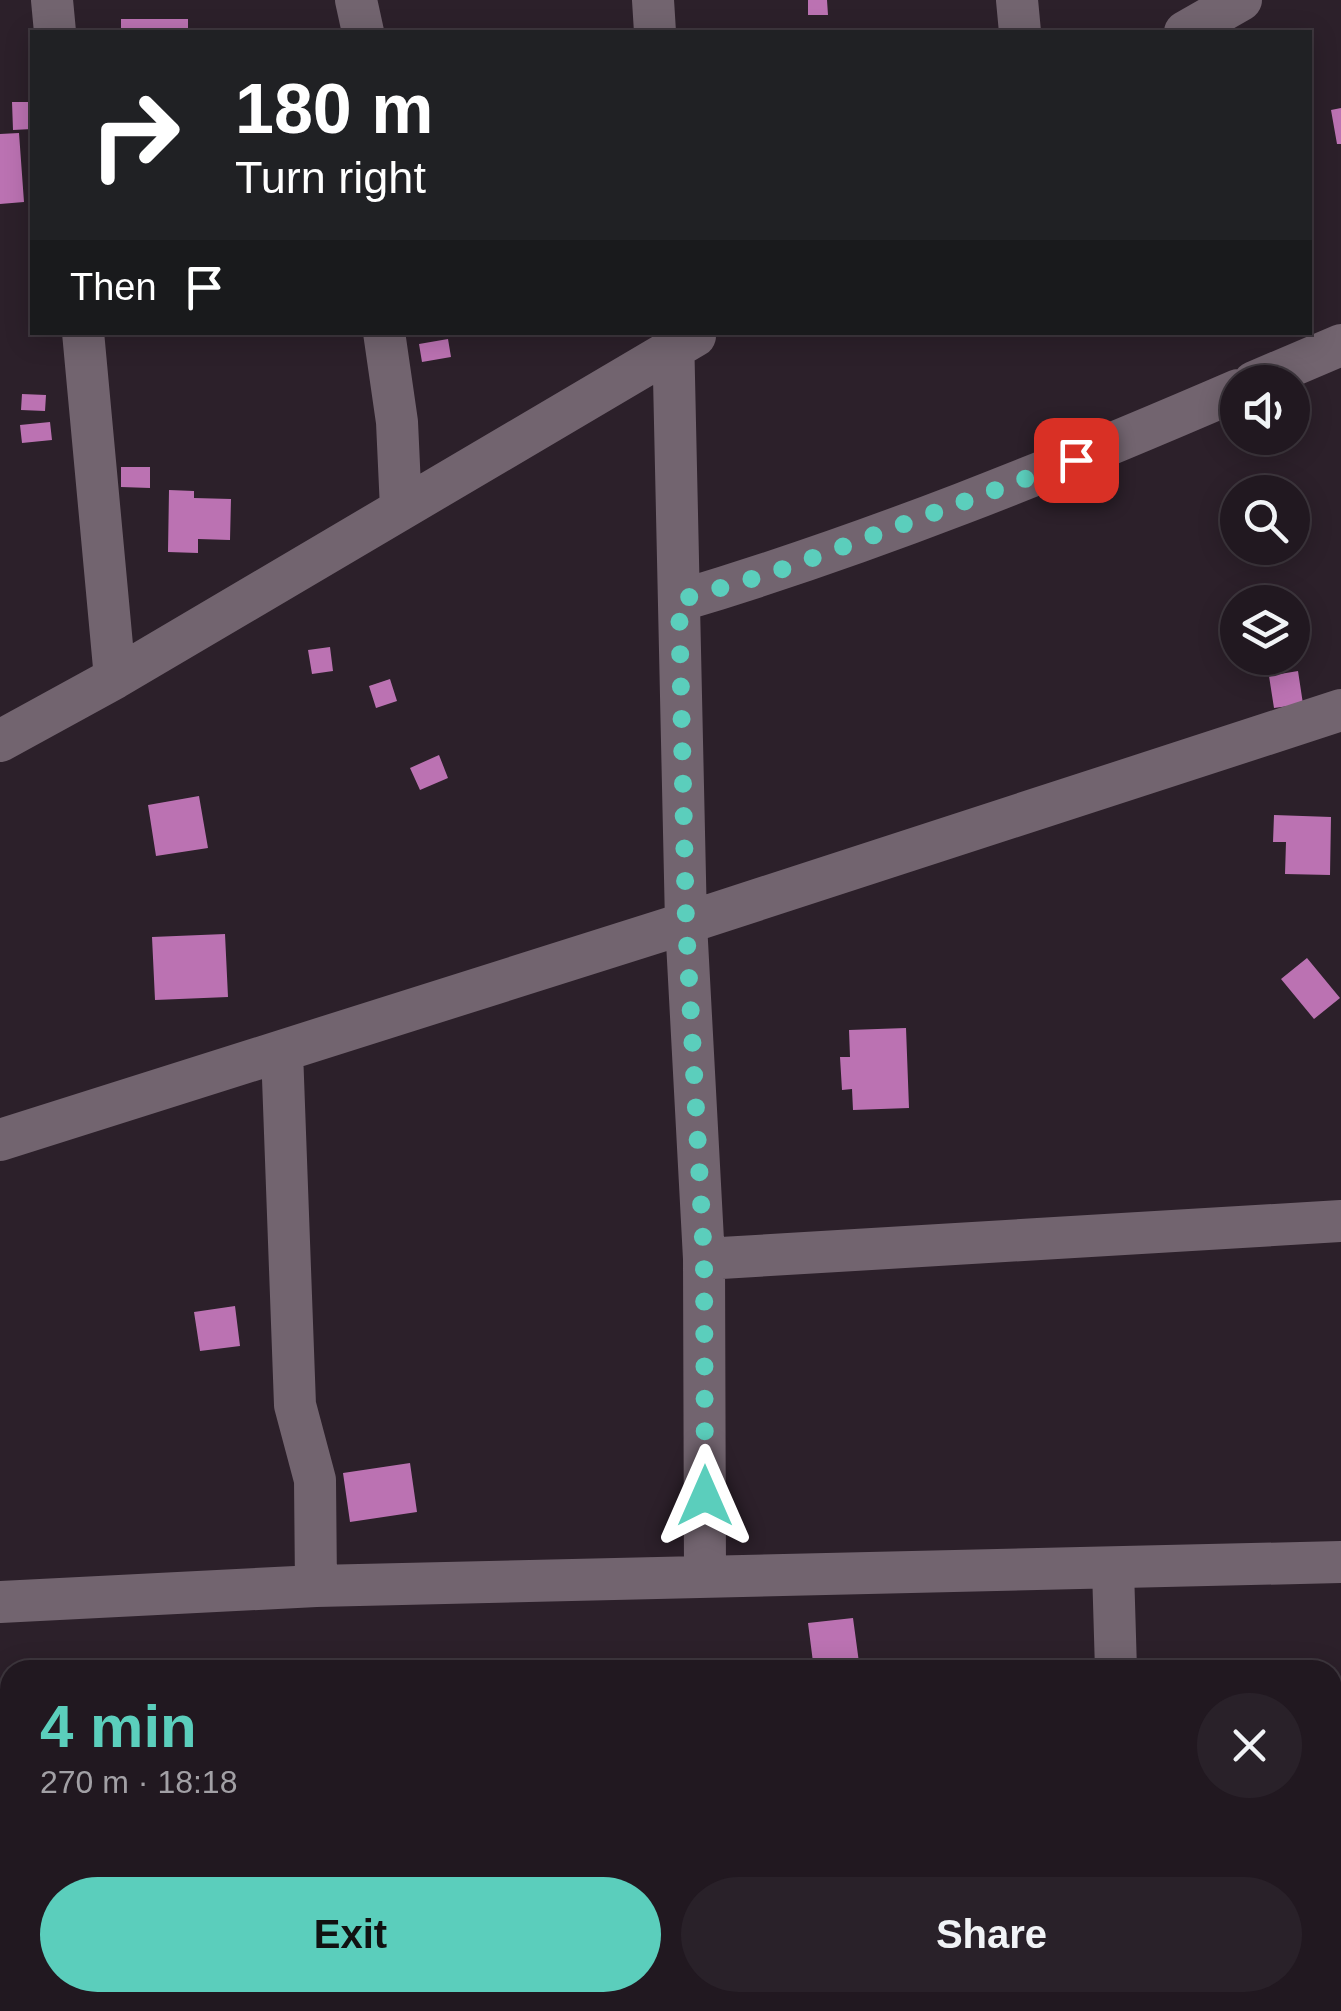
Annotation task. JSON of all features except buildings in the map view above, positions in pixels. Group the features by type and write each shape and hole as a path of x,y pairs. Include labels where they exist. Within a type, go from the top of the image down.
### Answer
{"street":[{"path":"55,30 52,1 64,0"},
{"path":"356,0 363,30"},
{"path":"653,0 655,30"},
{"path":"1016,0 1020,30"},
{"path":"1188,30 1230,3"},
{"path":"83,335 115,678"},
{"path":"384,335 398,422 401,509"},
{"path":"0,741 115,678 683,338"},
{"path":"683,338 679,600 686,923 704,1258 705,1575"},
{"path":"1294,365 1341,345"},
{"path":"679,600 772,573 1076,460 1220,398"},
{"path":"0,1140 1341,710"},
{"path":"282,1051 295,1405 315,1480 316,1586"},
{"path":"704,1258 1341,1221"},
{"path":"0,1602 316,1586 1341,1562"},
{"path":"1113,1569 1116,1660"}],"route":[{"path":"705,1496 704,1258 686,923 679,600 772,573 1076,460"}]}
